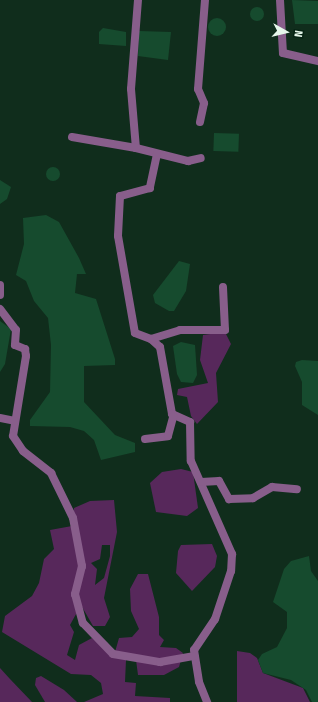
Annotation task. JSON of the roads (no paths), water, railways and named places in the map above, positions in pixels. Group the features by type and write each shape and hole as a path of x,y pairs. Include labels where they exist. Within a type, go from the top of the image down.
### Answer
{"street":[{"path":"136,148 131,89 138,0"},
{"path":"200,122 204,103 198,89 205,0"},
{"path":"280,0 283,52 318,61"},
{"path":"72,137 136,148 157,154 175,155 188,161 201,158"},
{"path":"157,154 150,188 120,196 118,219 120,256 135,333 151,338 180,330 225,330 223,287"},
{"path":"0,285 0,295"},
{"path":"0,309 16,330 15,345 25,349 26,356 15,421 15,443 51,473 73,518 82,566 75,594 83,623 113,654 160,662 194,656"},
{"path":"144,439 168,436 173,417 164,358 151,338"},
{"path":"173,417 190,422 191,461 201,482 232,562 215,619 196,645 194,656 208,702"},
{"path":"0,418 15,421"},
{"path":"201,482 219,481 229,499 253,498 272,487 297,489"}]}
